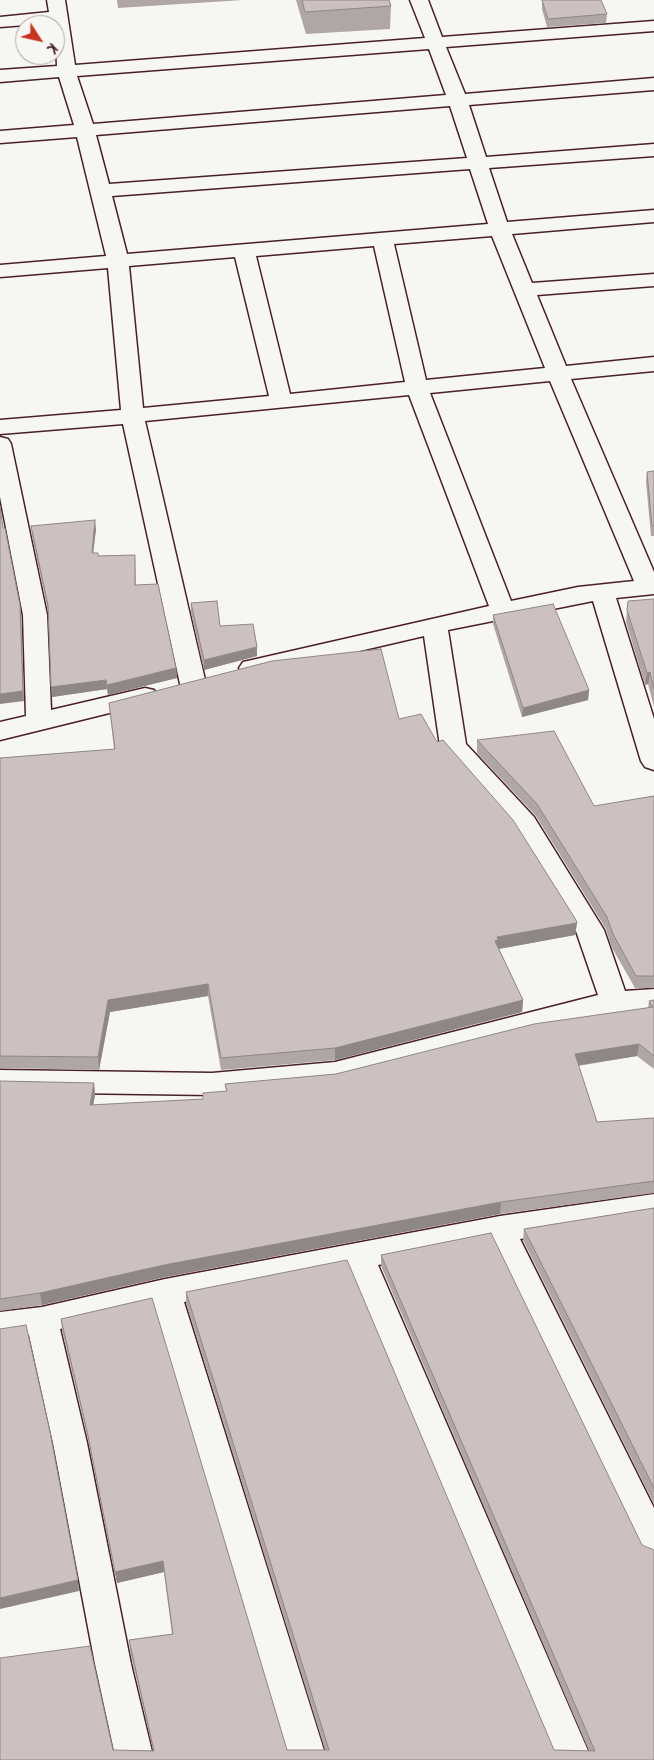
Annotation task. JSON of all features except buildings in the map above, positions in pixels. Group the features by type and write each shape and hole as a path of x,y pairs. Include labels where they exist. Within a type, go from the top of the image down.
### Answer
{"street":[{"path":"0,731 40,723 195,683 435,626 578,595 651,586 558,374 500,228 458,101 419,0"},
{"path":"0,22 58,8 67,72 85,129 118,261 133,416 195,683"},
{"path":"0,76 654,26"},
{"path":"0,137 654,84"},
{"path":"101,192 479,165 654,150"},
{"path":"0,271 654,216"},
{"path":"382,238 417,388 503,611"},
{"path":"244,250 281,402"},
{"path":"525,290 654,280"},
{"path":"0,426 281,402 654,364"},
{"path":"0,444 36,615 40,723"},
{"path":"602,592 654,761"},
{"path":"435,626 452,746 524,824 590,930 615,1002"},
{"path":"0,1081 212,1084 336,1072 615,1002 654,1000"},
{"path":"0,1326 42,1320 165,1292 500,1229 654,1206"},
{"path":"500,1229 654,1544"},
{"path":"358,1256 573,1760"},
{"path":"165,1292 308,1760"},
{"path":"42,1320 70,1443 113,1664 135,1760"}]}
